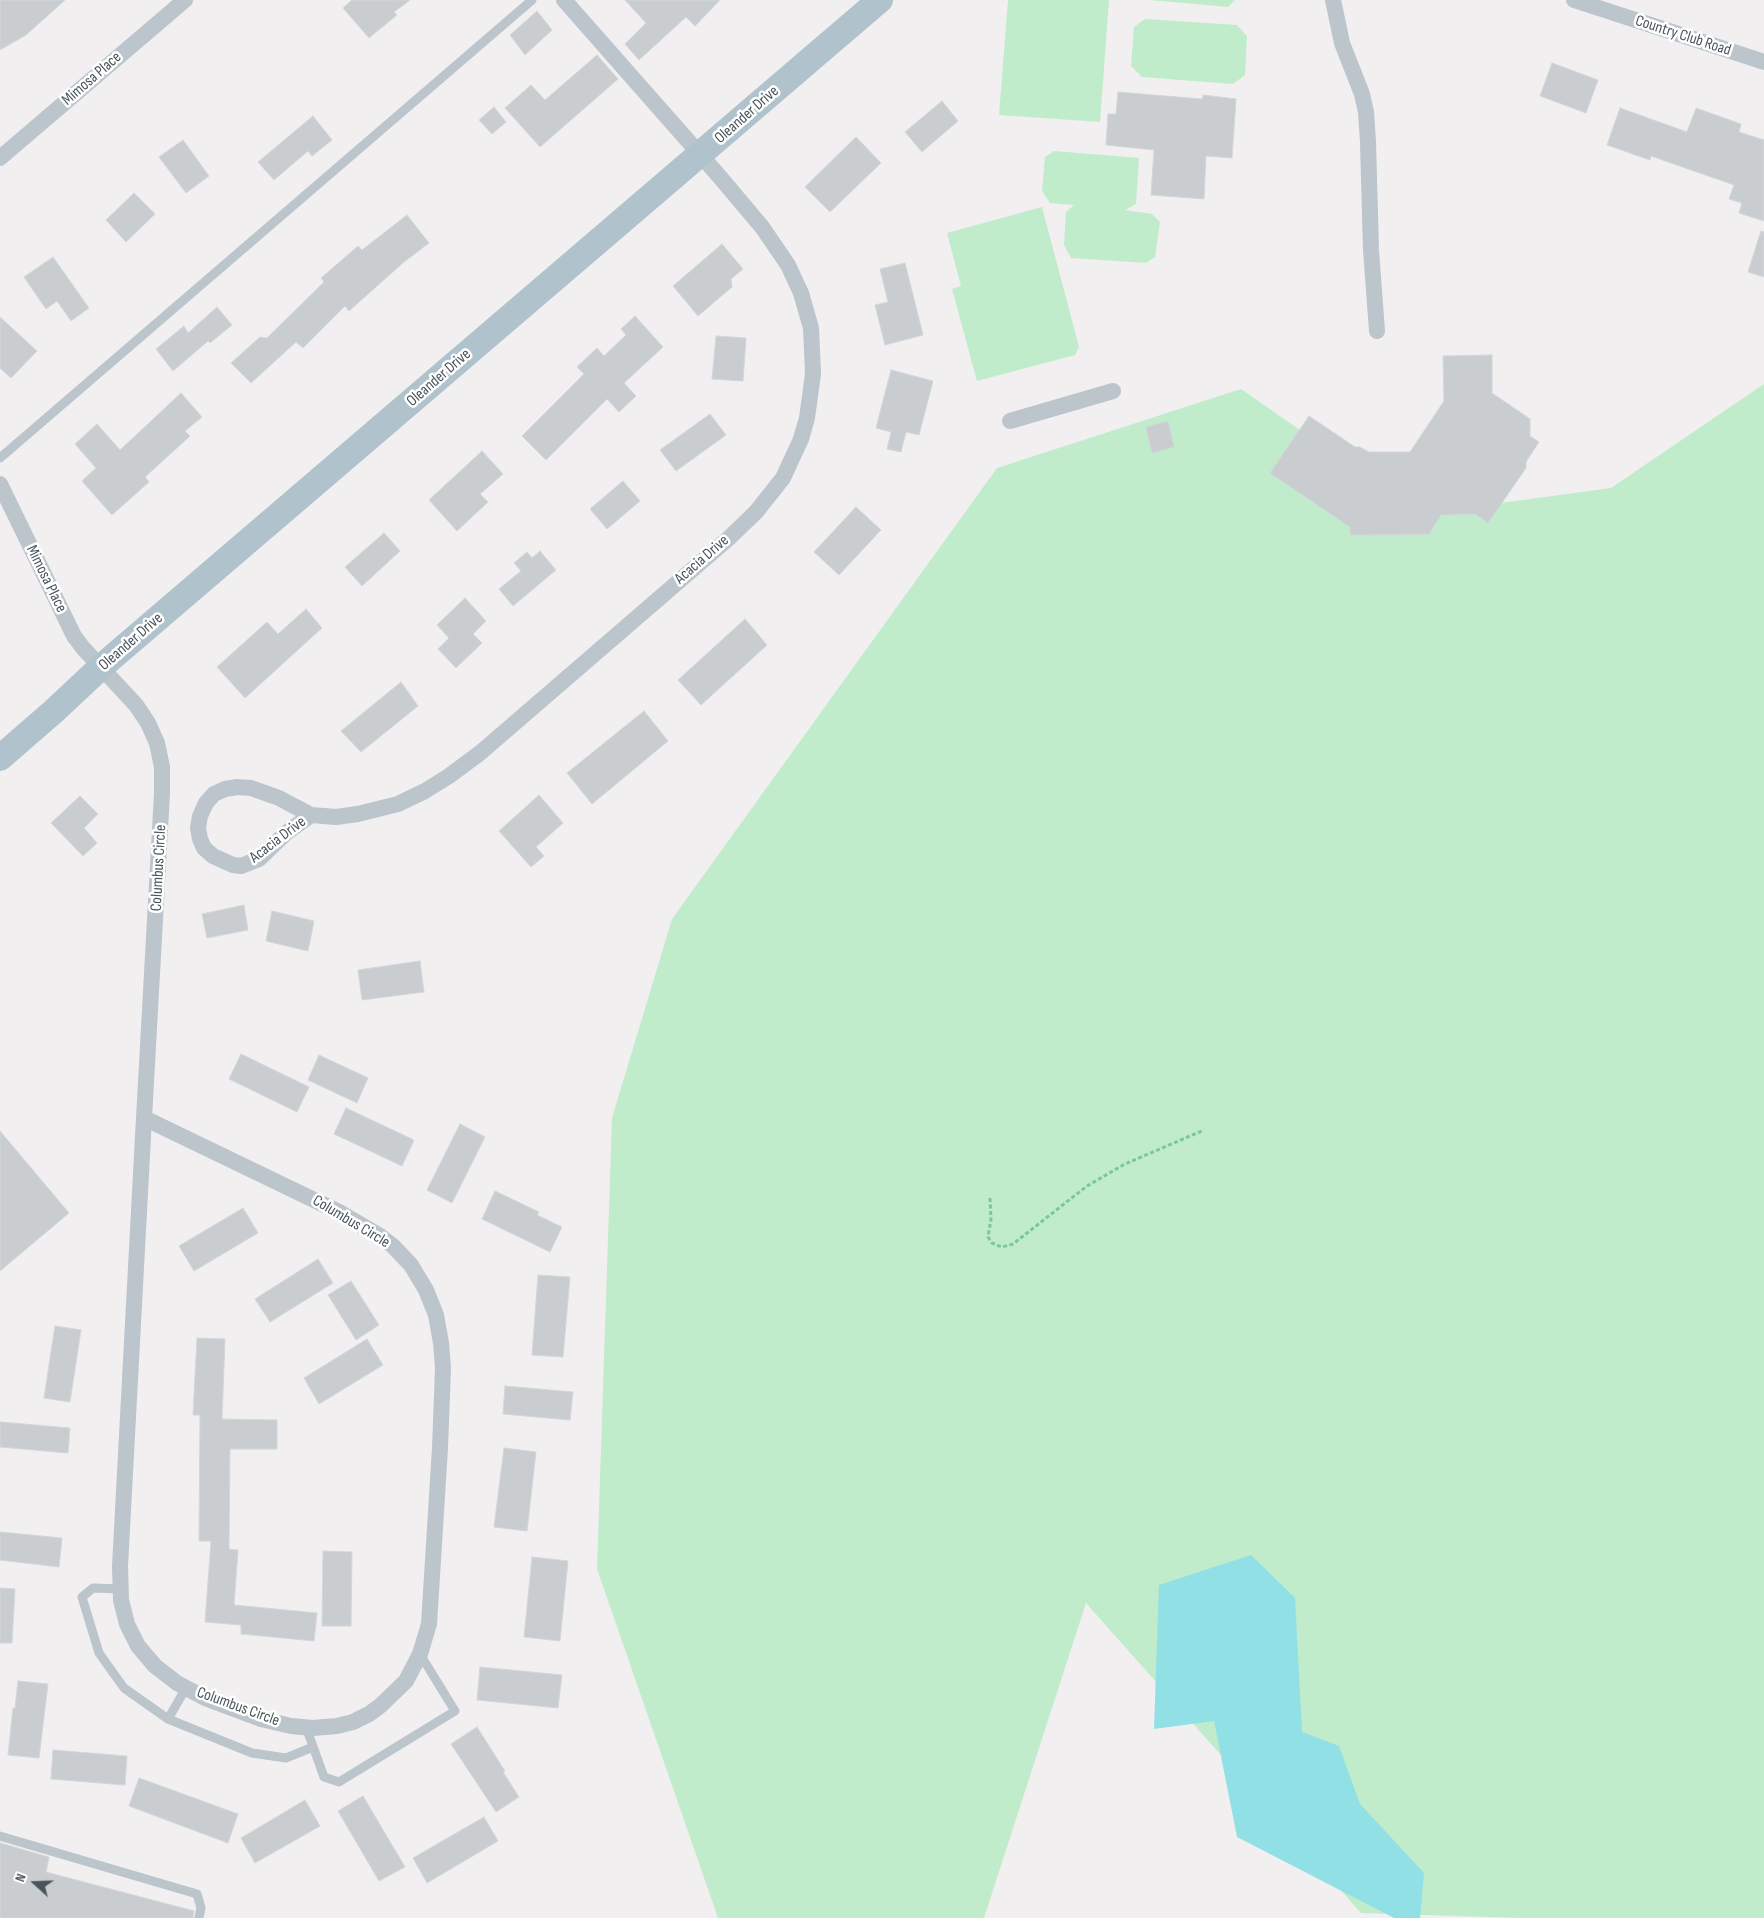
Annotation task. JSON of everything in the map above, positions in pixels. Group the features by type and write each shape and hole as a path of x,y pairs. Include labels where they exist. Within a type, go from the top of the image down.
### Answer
{"main road":[{"name":"Oleander Drive","path":"0,758 101,667 880,0"}],"street":[{"name":"Mimosa Place","path":"1,156 185,0"},
{"name":"Acacia Drive","path":"312,815 286,833 259,859 241,866 233,865 213,856 204,848 198,828 200,816 206,802 214,794 225,789 237,787 265,792 312,815 336,817 398,804 449,776 480,753 756,512 782,478 800,439 811,396 813,353 807,309 796,279 781,252 762,227 564,0"},
{"path":"1332,0 1342,43 1362,94 1366,112 1369,152 1370,250 1376,332"},
{"name":"Country Club Road","path":"1574,0 1764,62"},
{"path":"1010,421 1113,391"},
{"name":"Mimosa Place","path":"0,484 5,505 74,636 101,667"},
{"name":"Columbus Circle","path":"101,667 136,705 148,723 157,742 162,767 161,822 144,1118 120,1566 120,1589 127,1624 138,1646 155,1666 186,1688 205,1698 262,1719 306,1727 337,1726 353,1722 369,1714 386,1701 406,1681 420,1654 431,1609 431,1573 440,1448 443,1368 442,1343 436,1315 426,1290 411,1265 393,1246 380,1236 331,1208 144,1118"}],"lane":[{"path":"0,458 532,0"},
{"path":"120,1589 93,1588 82,1597 99,1653 124,1688 168,1719 252,1753 286,1758 313,1747"},
{"path":"306,1727 324,1777 339,1782 455,1711 420,1654"},
{"path":"168,1719 186,1688"},
{"path":"0,1836 197,1894 201,1908 199,1918"}],"path":[{"path":"990,1198 991,1219 988,1236 992,1243 1002,1247 1013,1244 1087,1186 1125,1164 1204,1130"}],"green space":[{"path":"1008,0 1109,0 1100,122 999,115"},
{"path":"1150,0 1235,0 1228,7"},
{"path":"1145,19 1237,25 1247,36 1245,75 1233,84 1142,77 1131,66 1134,27"},
{"path":"1054,151 1139,158 1136,204 1125,210 1152,214 1160,222 1155,257 1146,263 1071,258 1064,245 1066,212 1074,205 1050,203 1042,191 1045,157"},
{"path":"1042,207 1079,347 1075,355 977,381 952,289 961,286 947,233"},
{"path":"1764,384 1764,1918 1521,1918 1361,1913 1086,1603 984,1918 718,1918 597,1569 612,1118 672,919 997,468 1241,389 1420,514 1611,488"}],"water":[{"path":"1251,1555 1295,1598 1302,1732 1339,1746 1360,1804 1424,1873 1420,1918 1394,1918 1237,1837 1214,1721 1154,1729 1159,1585"}],"building":[{"path":"0,0 65,0 26,35 0,50"},
{"path":"352,0 410,0 394,12 397,15 369,38 343,8"},
{"path":"625,0 720,0 695,26 686,17 639,60 625,44 646,23"},
{"path":"537,11 552,30 525,55 510,35"},
{"path":"597,55 618,79 540,147 505,108 531,85 545,100"},
{"path":"1552,63 1598,80 1586,113 1540,96"},
{"path":"1118,92 1202,99 1203,95 1236,99 1232,158 1206,156 1204,199 1151,195 1154,150 1106,145 1108,114 1116,114"},
{"path":"942,101 958,121 922,152 905,132"},
{"path":"494,107 506,122 492,134 479,120"},
{"path":"1620,108 1687,132 1696,108 1741,124 1739,132 1764,140 1764,221 1739,213 1742,203 1729,199 1734,185 1651,156 1650,160 1607,145"},
{"path":"313,116 332,140 312,156 308,151 274,180 258,162"},
{"path":"856,137 881,163 830,212 805,187"},
{"path":"183,140 209,176 186,193 159,157"},
{"path":"134,193 155,214 126,242 106,220"},
{"path":"407,215 429,243 404,262 349,311 345,306 303,348 296,342 251,383 231,363 260,337 267,338 324,282 321,278 358,246 362,250"},
{"path":"1761,231 1764,232 1764,277 1748,272"},
{"path":"722,244 743,269 731,279 732,287 698,316 673,286"},
{"path":"53,257 89,308 71,321 57,301 46,309 24,277"},
{"path":"905,263 923,335 885,345 875,305 888,302 880,269"},
{"path":"217,307 232,325 210,343 208,341 173,371 156,349 184,326 188,333"},
{"path":"635,316 663,347 624,383 636,396 619,412 607,399 546,460 522,436 584,374 577,367 597,348 604,356 626,335 621,329"},
{"path":"0,317 37,351 11,378 0,368"},
{"path":"716,336 746,338 743,381 712,379"},
{"path":"1492,355 1492,393 1530,419 1530,436 1539,442 1526,462 1526,468 1488,523 1475,514 1441,515 1429,534 1350,535 1350,527 1270,473 1309,416 1355,447 1360,447 1369,452 1410,452 1444,401 1443,356"},
{"path":"891,370 933,381 919,435 906,432 901,452 887,449 891,432 876,428"},
{"path":"181,393 202,417 185,431 190,436 145,477 149,482 112,515 82,481 96,468 75,444 97,424 120,450"},
{"path":"710,414 726,435 676,471 660,450"},
{"path":"1168,421 1174,447 1152,453 1146,427"},
{"path":"482,451 503,474 480,494 488,502 457,531 429,500"},
{"path":"623,481 640,501 607,529 590,509"},
{"path":"856,507 881,530 839,575 814,552"},
{"path":"384,533 400,551 362,586 345,567"},
{"path":"540,551 556,570 513,606 499,589 521,571 514,563 527,552 532,558"},
{"path":"465,598 486,621 473,634 482,643 456,668 438,649 449,638 437,625"},
{"path":"306,609 322,628 245,698 217,667 267,622 278,634"},
{"path":"745,619 767,645 701,705 678,680"},
{"path":"401,682 418,706 361,752 341,731"},
{"path":"644,711 668,741 592,804 567,773"},
{"path":"539,795 563,823 536,847 544,856 531,867 499,831"},
{"path":"80,796 98,814 84,828 97,843 83,856 51,823"},
{"path":"244,905 248,930 207,938 202,914"},
{"path":"272,911 314,921 308,951 266,941"},
{"path":"420,961 424,992 362,1000 358,970"},
{"path":"241,1054 309,1087 297,1112 229,1079"},
{"path":"319,1055 368,1078 357,1103 308,1080"},
{"path":"346,1108 414,1140 402,1166 334,1134"},
{"path":"460,1124 485,1137 452,1203 427,1190"},
{"path":"0,1131 69,1213 0,1271"},
{"path":"495,1191 539,1212 537,1215 562,1227 550,1252 482,1219"},
{"path":"243,1208 258,1233 194,1271 179,1246"},
{"path":"318,1259 333,1283 270,1322 255,1299"},
{"path":"538,1275 570,1277 563,1357 532,1355"},
{"path":"351,1281 379,1325 356,1340 328,1295"},
{"path":"55,1326 81,1330 70,1402 44,1398"},
{"path":"197,1338 225,1339 222,1419 277,1420 277,1449 230,1449 229,1549 238,1550 234,1605 317,1613 314,1641 241,1634 241,1625 205,1622 211,1541 199,1541 200,1415 193,1415"},
{"path":"367,1339 383,1365 319,1404 304,1378"},
{"path":"505,1386 573,1392 570,1420 503,1414"},
{"path":"0,1422 70,1428 68,1453 0,1447"},
{"path":"504,1448 536,1452 527,1531 494,1527"},
{"path":"0,1532 62,1538 59,1567 0,1560"},
{"path":"323,1551 352,1552 351,1626 322,1626"},
{"path":"532,1557 568,1561 560,1641 524,1637"},
{"path":"0,1588 15,1589 12,1643 0,1643"},
{"path":"480,1667 562,1675 558,1708 477,1700"},
{"path":"18,1681 48,1684 39,1758 8,1755"},
{"path":"477,1727 519,1797 496,1812 451,1744"},
{"path":"53,1750 127,1756 125,1785 51,1779"},
{"path":"139,1778 238,1814 228,1843 129,1806"},
{"path":"363,1796 405,1867 379,1881 338,1811"},
{"path":"305,1800 320,1826 255,1863 241,1838"},
{"path":"484,1817 498,1841 427,1883 413,1858"},
{"path":"0,1843 49,1857 46,1872 194,1911 193,1918 0,1918"}]}
